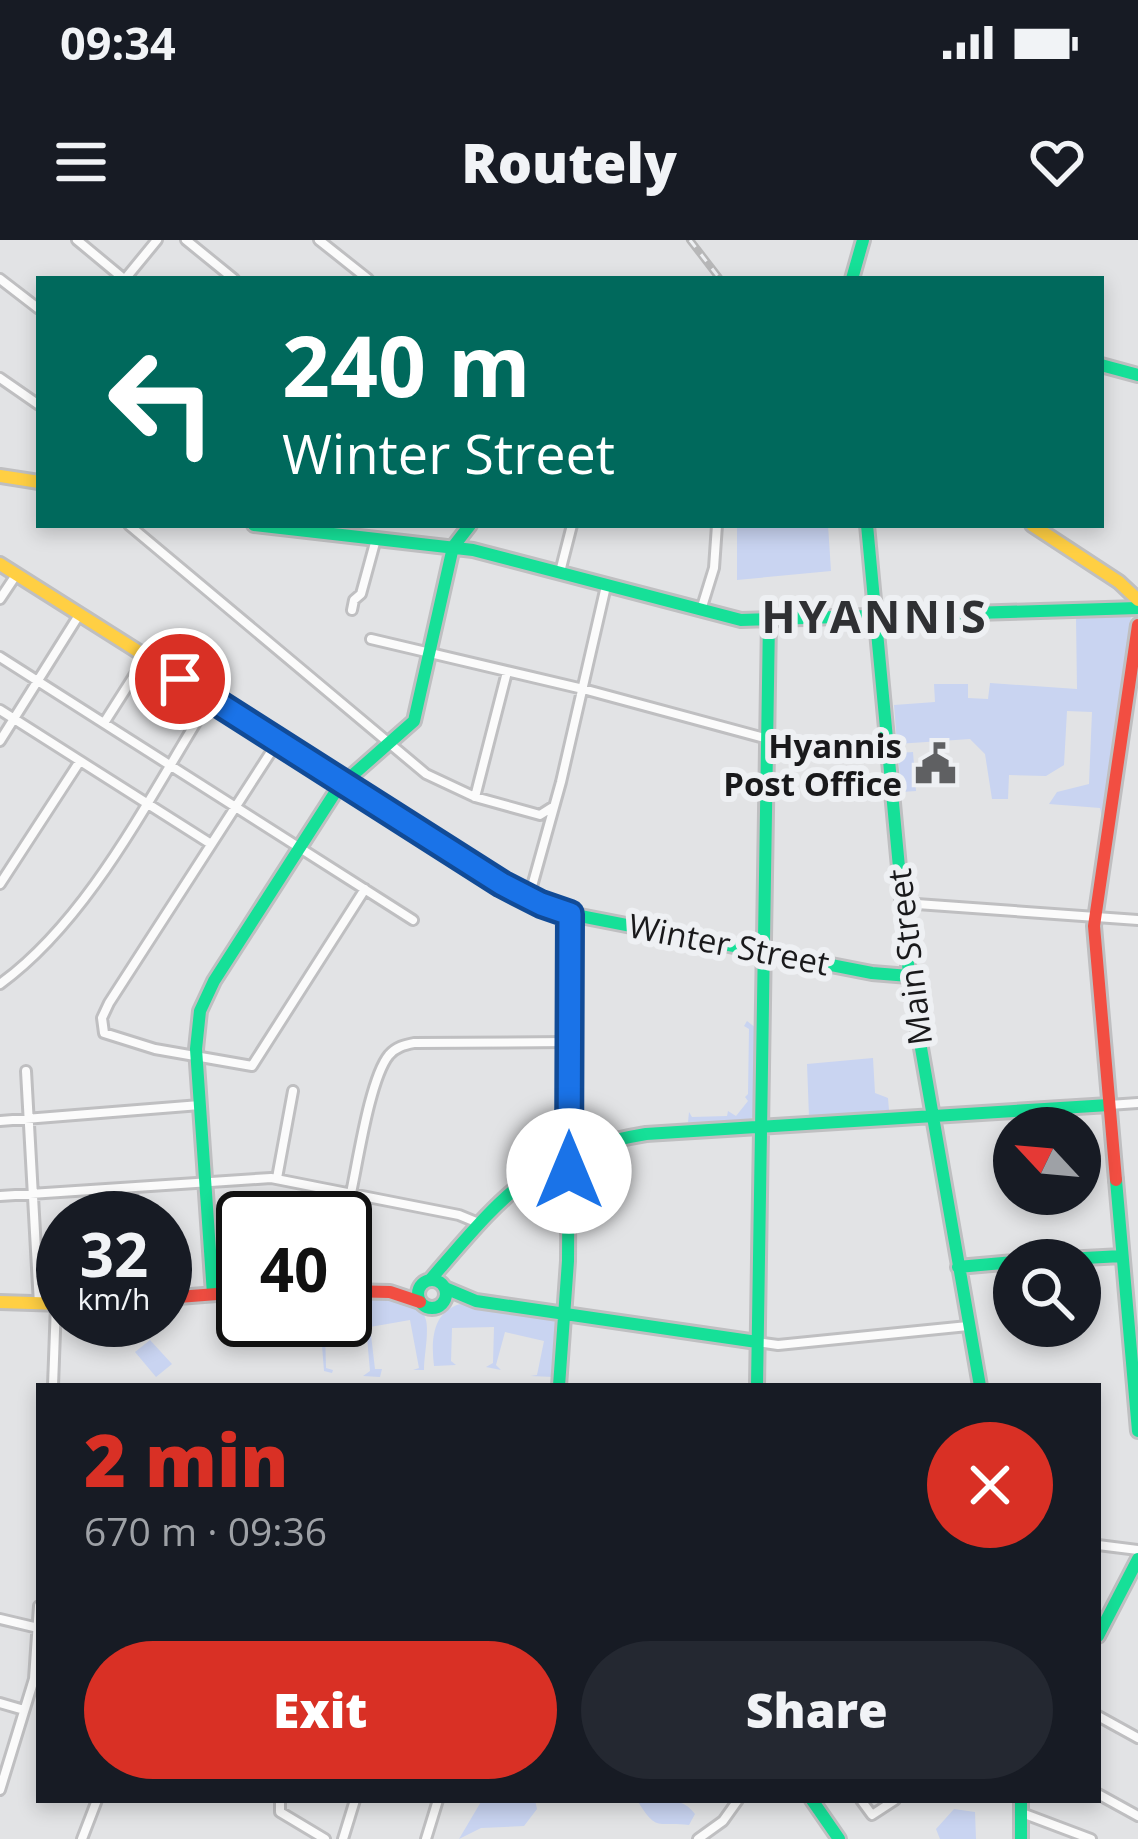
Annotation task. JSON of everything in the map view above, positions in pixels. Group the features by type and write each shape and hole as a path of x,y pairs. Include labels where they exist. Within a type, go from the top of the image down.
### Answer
{"main road":[{"path":"853,276 863,240"},
{"path":"1104,366 1138,375"},
{"path":"0,476 36,482"},
{"path":"282,528 453,547 733,620 1118,610 1138,604 1119,583 1036,528"},
{"path":"213,1294 196,1058 198,1018 209,988 343,783 392,745 414,721 453,547 468,528"},
{"name":"Main Street","path":"867,528 909,976 979,1383"},
{"name":"Winter Street","path":"0,564 529,899 570,914 872,973 909,976"},
{"path":"1118,610 1123,596 1119,583"},
{"path":"757,1383 769,620"},
{"path":"1138,625 1133,686 1095,916 1138,1431"},
{"path":"559,1383 569,1195 570,914"},
{"path":"390,1292 433,1308 436,1288 451,1256 476,1222 531,1174 569,1153 608,1140 1109,1105"},
{"path":"1101,1257 1123,1256"},
{"path":"958,1267 993,1264"},
{"path":"372,1292 436,1288 476,1300 758,1342"},
{"path":"420,1302 436,1288"},
{"path":"192,1296 216,1294"},
{"path":"0,1302 36,1304"},
{"path":"1101,1630 1138,1555"},
{"path":"814,1803 839,1839"},
{"path":"1021,1806 1021,1839"}],"street":[{"path":"77,240 121,276"},
{"path":"127,276 157,240"},
{"path":"186,240 230,276"},
{"path":"319,240 364,276"},
{"path":"0,280 36,307"},
{"path":"0,378 36,403"},
{"path":"133,528 426,774 475,797 540,815 551,808"},
{"path":"560,572 571,528"},
{"path":"700,611 714,568 717,528"},
{"path":"352,610 376,538"},
{"path":"0,599 16,575"},
{"path":"529,899 606,586"},
{"path":"0,741 79,616"},
{"path":"371,639 583,688 768,739"},
{"path":"0,657 413,920"},
{"path":"104,723 146,657"},
{"path":"475,797 507,672"},
{"path":"0,984 56,935 211,698"},
{"path":"0,710 211,844"},
{"path":"278,741 102,1018 104,1033 244,1068 254,1064 365,890"},
{"path":"0,884 80,761"},
{"path":"901,903 1138,920"},
{"path":"351,1191 378,1077 386,1059 398,1048 414,1043 569,1042"},
{"path":"26,1071 36,1248"},
{"path":"277,1178 293,1090"},
{"path":"1109,1105 1138,1103"},
{"path":"0,1121 200,1105"},
{"path":"569,1115 584,1136 608,1140"},
{"path":"531,1174 554,1176 569,1195"},
{"path":"0,1196 277,1178 341,1191"},
{"path":"372,1197 460,1214 476,1222"},
{"path":"1123,1256 1138,1255"},
{"path":"758,1342 778,1345 968,1327"},
{"path":"53,1383 56,1347"},
{"path":"1101,1546 1138,1555"},
{"path":"0,1619 36,1628"},
{"path":"0,1790 34,1679 36,1654"},
{"path":"0,1703 24,1710"},
{"path":"1101,1718 1138,1738"},
{"path":"1101,1796 1138,1816"},
{"path":"82,1839 96,1803"},
{"path":"280,1803 286,1817 325,1839"},
{"path":"344,1839 354,1803"},
{"path":"426,1839 437,1803"},
{"path":"698,1839 723,1821 736,1803"},
{"path":"863,1803 872,1816 891,1803"},
{"path":"1021,1806 1090,1839"}],"shaded area":[{"path":"737,528 828,528 831,571 737,580"},
{"path":"1131,616 1102,817 1100,808 1049,804 1057,792 1089,784 1092,712 1067,711 1064,765 1046,776 1009,775 1008,799 992,799 985,754 970,739 897,744 894,705 935,702 934,684 968,684 968,698 988,699 990,683 1077,689 1076,618"},
{"path":"913,752 916,791 901,792 898,753"},
{"path":"747,1021 756,1028 753,1117 748,1121 688,1122 689,1112 692,1117 727,1116 728,1111 736,1116 748,1101"},
{"path":"873,1058 875,1093 888,1098 889,1110 809,1117 807,1064"},
{"path":"617,1150 619,1165 610,1166 610,1209 576,1211 578,1165 589,1158 594,1183 602,1186 607,1178 596,1156"},
{"path":"372,1297 403,1299 421,1310 427,1326 424,1370 413,1370 419,1368 410,1320 372,1327"},
{"path":"460,1304 557,1321 554,1377 530,1376 537,1375 544,1341 505,1332 496,1365 501,1370 486,1367 493,1363 494,1327 452,1328 451,1361 456,1365 434,1366 439,1321"},
{"path":"372,1344 375,1369 382,1369 380,1377 363,1376 370,1371 368,1347"},
{"path":"156,1347 172,1364 156,1377 135,1352"},
{"path":"480,1803 536,1803 537,1809 524,1826 481,1828 459,1839"},
{"path":"639,1803 680,1803 695,1814 689,1825 658,1823"},
{"path":"954,1809 975,1812 976,1839 940,1839 936,1829"}],"railway":[{"path":"690,240 718,276"}],"traffic: fast":[{"path":"853,276 863,240"},
{"path":"1104,366 1138,375"},
{"path":"280,528 473,550 741,620 1138,608"},
{"path":"213,1294 196,1049 200,1011 214,981 338,788 414,721 453,547 468,528"},
{"path":"867,528 910,985 979,1383"},
{"path":"757,1383 769,620"},
{"path":"525,896 570,914 872,973 909,976"},
{"path":"559,1383 568,1261 570,914"},
{"path":"430,1280 523,1183 547,1166 607,1142 646,1134 1109,1105"},
{"path":"1116,1180 1138,1431"},
{"path":"1101,1257 1122,1256"},
{"path":"958,1267 993,1264"},
{"path":"432,1280 442,1284 446,1294 442,1304 432,1308 422,1304 418,1294 422,1284 432,1280"},
{"path":"445,1288 476,1301 757,1342"},
{"path":"1101,1630 1138,1559"},
{"path":"814,1803 839,1839"},
{"path":"1021,1803 1021,1839"}],"traffic: slow":[{"path":"0,476 36,482"},
{"path":"1037,528 1119,582 1138,600"},
{"path":"0,564 525,896"},
{"path":"0,1302 36,1303"}],"traffic: jam":[{"path":"1116,1180 1094,926 1138,625"},
{"path":"372,1292 420,1302"},
{"path":"192,1296 216,1294"}],"place":[{"name":"Hyannis Post Office","path":"936,764"}],"district":[{"name":"HYANNIS","path":"875,615"}],"route":[{"path":"180,679 502,884 570,914 569,1171"}]}
